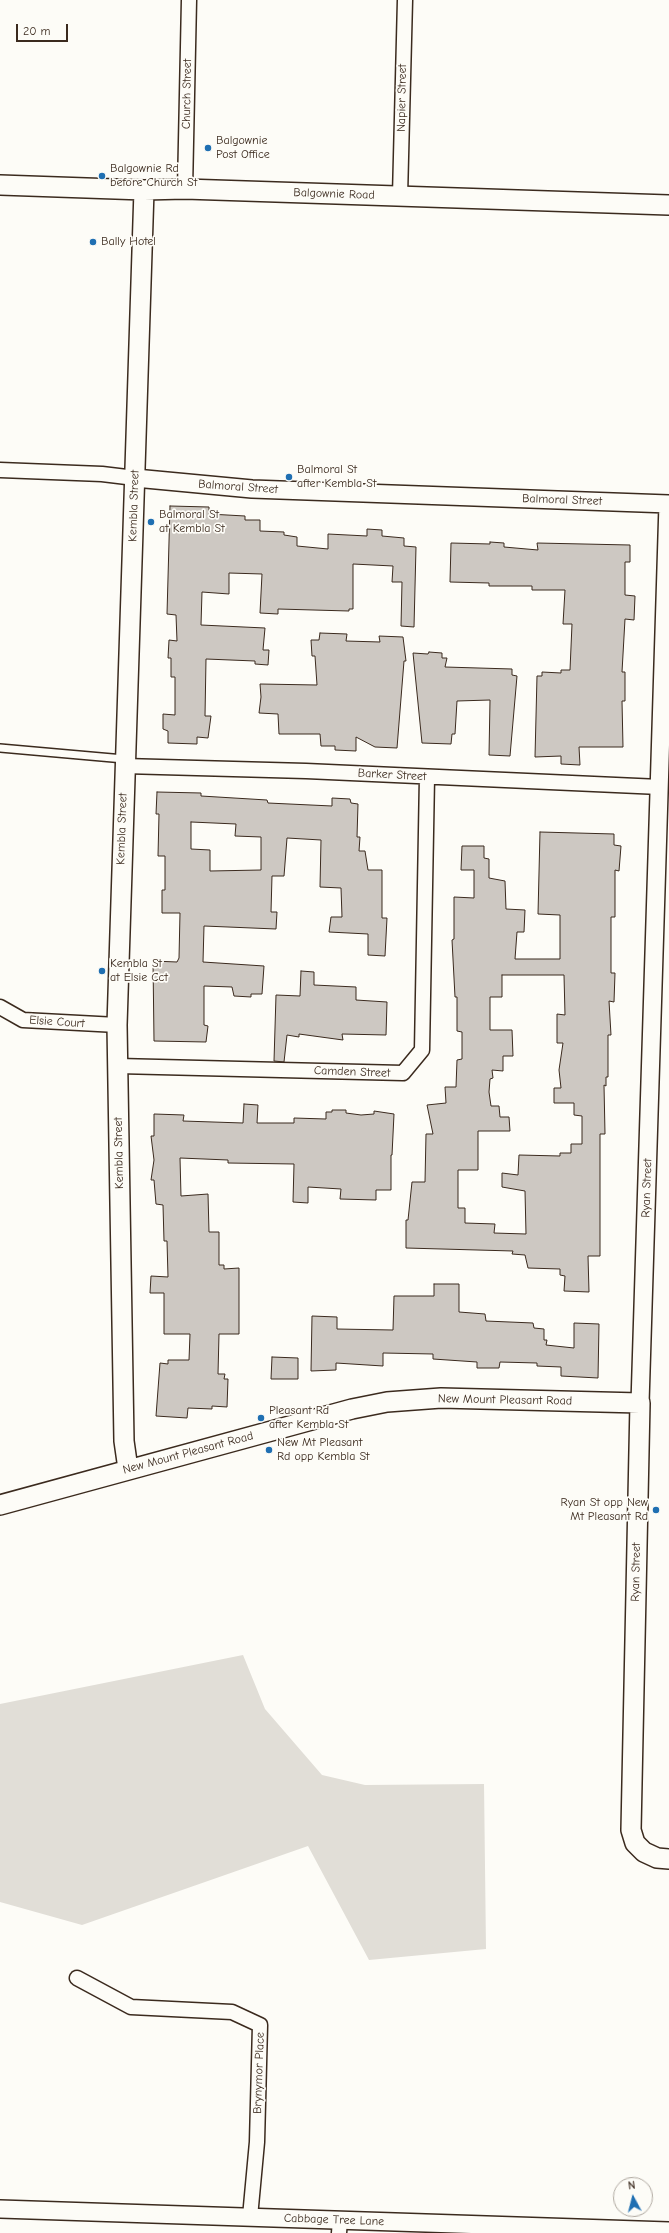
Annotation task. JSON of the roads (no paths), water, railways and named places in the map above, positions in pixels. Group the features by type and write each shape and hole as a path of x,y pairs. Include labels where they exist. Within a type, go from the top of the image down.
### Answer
{"main road":[{"name":"Balgownie Road","path":"0,185 144,190 185,188 669,204"},
{"name":"Kembla Street","path":"128,1469 124,1441 117,1026 124,763 144,190"},
{"name":"New Mount Pleasant Road","path":"0,1505 128,1469 387,1402 441,1398 640,1403"},
{"name":"Ryan Street","path":"640,1403 631,1830 635,1843 644,1852 663,1859"}],"street":[{"name":"Church Street","path":"185,188 189,0"},
{"name":"Napier Street","path":"400,196 405,0"},
{"name":"Balmoral Street","path":"0,470 102,474 252,489 669,504"},
{"name":"Ryan Street","path":"640,1403 669,504"},
{"name":"Barker Street","path":"124,763 660,786"},
{"name":"Camden Street","path":"118,1066 403,1073 422,1050 428,777"},
{"name":"Elsie Court","path":"0,1006 23,1020 117,1026"},
{"name":"Brynymor Place","path":"77,1978 131,2007 232,2012 260,2025 257,2142 250,2217"},
{"name":"Cabbage Tree Lane","path":"0,2209 250,2217 339,2227 669,2231"}],"lane":[{"path":"0,748 124,763"}],"place":[{"name":"Balgownie Post Office","path":"208,148"},
{"name":"Balgownie Rd before Church St","path":"102,176"},
{"name":"Bally Hotel","path":"93,242"},
{"name":"Balmoral St after Kembla St","path":"289,477"},
{"name":"Balmoral St at Kembla St","path":"151,522"},
{"name":"Kembla St at Elsie Cct","path":"102,971"},
{"name":"Pleasant Rd after Kembla St","path":"261,1418"},
{"name":"New Mt Pleasant Rd opp Kembla St","path":"269,1450"},
{"name":"Ryan St opp New Mt Pleasant Rd","path":"656,1510"}]}
